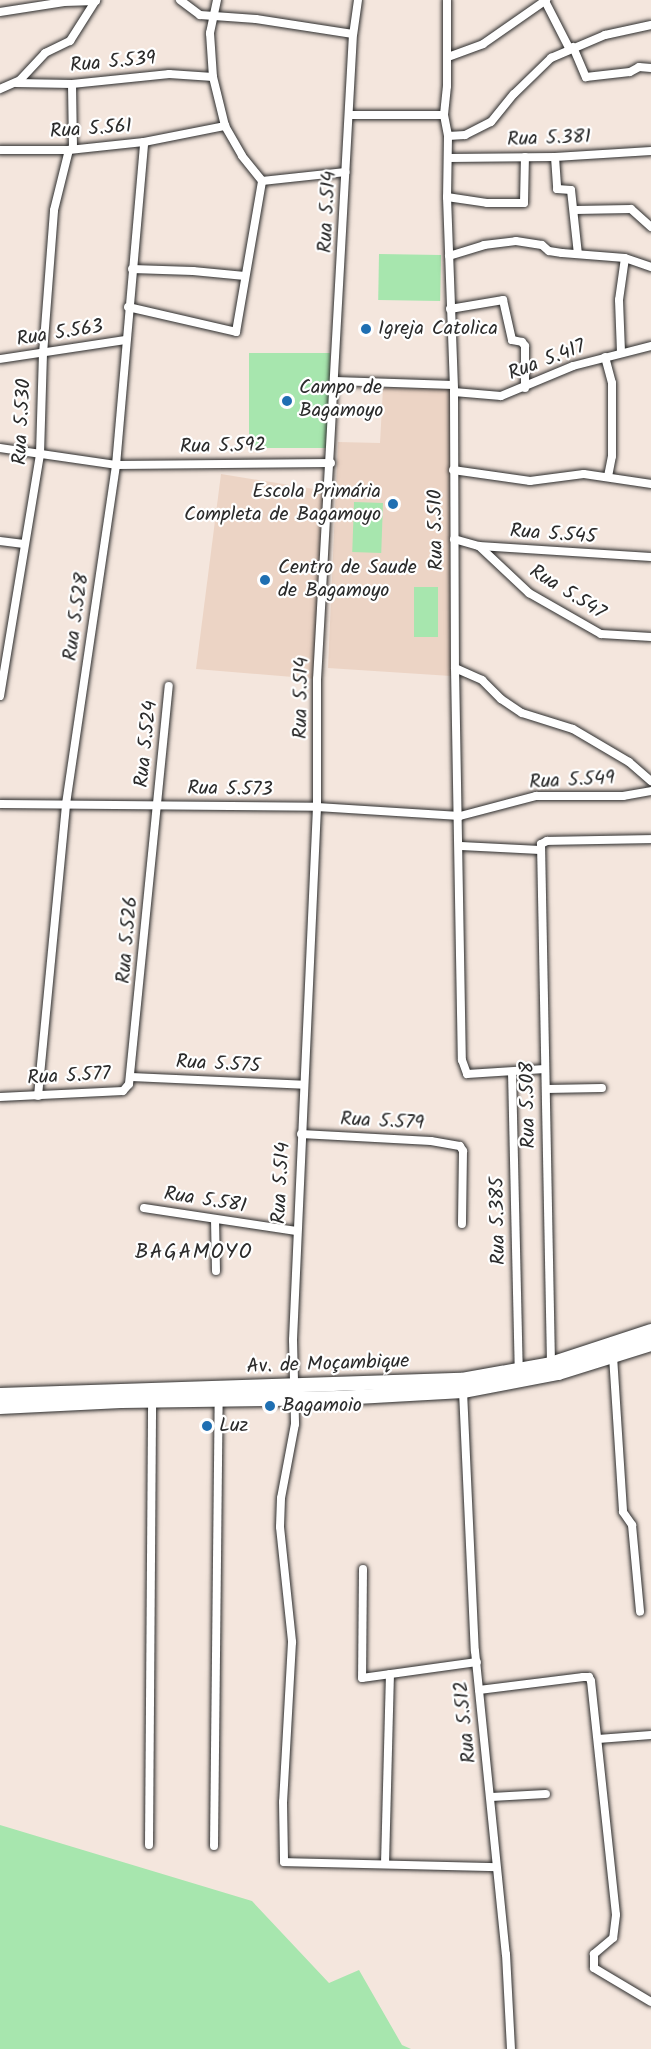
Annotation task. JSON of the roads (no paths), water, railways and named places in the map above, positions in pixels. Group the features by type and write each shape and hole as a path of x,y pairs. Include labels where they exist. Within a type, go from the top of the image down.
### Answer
{"highway":[{"name":"Av. de Moçambique","path":"0,1395 336,1391 462,1380 551,1364 651,1331"},
{"name":"Av. de Moçambique","path":"336,1391 349,1397 463,1391 558,1373 651,1344"},
{"name":"Av. de Moçambique","path":"0,1407 219,1400 296,1392"}],"street":[{"path":"0,12 64,2 96,0"},
{"path":"0,89 16,83 40,57 70,41 96,0"},
{"path":"180,0 195,14 256,19 353,34"},
{"path":"128,307 236,332 262,182 242,156 225,126 209,52 212,16 217,0"},
{"name":"Rua 5.514","path":"358,0 353,34 331,463 317,679 317,807 296,1231 293,1340 296,1392 294,1437 281,1498 279,1527 292,1642 285,1759 284,1862 385,1864"},
{"name":"Rua 5.510","path":"447,0 448,57 444,116 448,136 447,197 454,389 454,668 460,816 462,1060 467,1074 512,1072"},
{"path":"448,57 483,44 546,0 586,76 630,72 639,67 651,68"},
{"path":"448,136 465,135 490,122 541,65 571,48 625,29 651,25"},
{"name":"Rua 5.539","path":"16,83 72,84 169,74 213,77"},
{"name":"Rua 5.530","path":"0,696 40,454 43,354 54,210 71,149 72,84"},
{"path":"349,115 444,116"},
{"name":"Rua 5.561","path":"0,150 71,149 144,142 184,136 225,126"},
{"name":"Rua 5.528","path":"38,1096 66,804 116,465 125,340 144,142"},
{"name":"Rua 5.381","path":"448,158 555,157 651,150"},
{"path":"447,197 487,203 524,203 525,157"},
{"path":"555,157 557,189 571,190 575,210 578,254"},
{"path":"262,182 346,172"},
{"path":"575,210 631,209 651,228"},
{"path":"449,256 504,241 542,245 550,251 625,258 650,266"},
{"path":"621,352 619,300 625,258"},
{"path":"132,269 183,270 245,276"},
{"path":"450,309 503,300 512,340 522,342 525,346 525,388"},
{"name":"Rua 5.563","path":"0,359 125,340"},
{"name":"Rua 5.417","path":"335,381 454,389 493,397 525,388 573,366 651,346"},
{"path":"605,357 612,383 612,456 608,476"},
{"name":"Rua 5.592","path":"0,448 116,465 331,463"},
{"path":"453,470 530,481 584,474 651,483"},
{"name":"Rua 5.545","path":"454,539 479,546 651,557"},
{"path":"0,541 24,544"},
{"name":"Rua 5.547","path":"479,546 529,593 601,634 651,637"},
{"path":"454,668 482,680 501,699 522,713 582,735 629,762 651,781"},
{"name":"Rua 5.524","path":"157,805 169,686"},
{"name":"Rua 5.549","path":"460,816 536,796 623,796 651,790"},
{"name":"Rua 5.573","path":"0,804 317,807 460,816"},
{"name":"Rua 5.526","path":"131,1077 157,805"},
{"path":"460,846 541,847 547,841 651,838"},
{"name":"Rua 5.508","path":"541,847 551,1364"},
{"path":"512,1072 545,1069"},
{"name":"Rua 5.385","path":"512,1072 519,1370"},
{"name":"Rua 5.577","path":"0,1097 123,1091 131,1077"},
{"name":"Rua 5.575","path":"131,1077 304,1085"},
{"path":"546,1089 602,1088"},
{"name":"Rua 5.579","path":"301,1134 431,1141 460,1146 464,1151 462,1224"},
{"name":"Rua 5.581","path":"144,1208 296,1231"},
{"path":"215,1219 216,1271"},
{"path":"613,1356 623,1512 632,1525 640,1612"},
{"name":"Rua 5.512","path":"463,1391 479,1690 495,1867 506,1957 511,2049"},
{"path":"214,1846 219,1400"},
{"path":"149,1845 152,1401"},
{"path":"363,1569 362,1678 477,1662"},
{"path":"390,1674 385,1864 495,1867"},
{"path":"479,1690 589,1677 598,1739 616,1927 613,1938 594,1954 594,1968 651,2002"},
{"path":"598,1739 651,1735"},
{"path":"490,1797 546,1794"}],"place":[{"name":"Igreja Catolica","path":"366,329"},
{"name":"Campo de Bagamoyo","path":"287,401"},
{"name":"Escola Primária Completa de Bagamoyo","path":"393,504"},
{"name":"Centro de Saude de Bagamoyo","path":"265,580"},
{"name":"Bagamoio","path":"270,1406"},
{"name":"Luz","path":"207,1426"}],"district":[{"name":"BAGAMOYO","path":"194,1253"}]}
